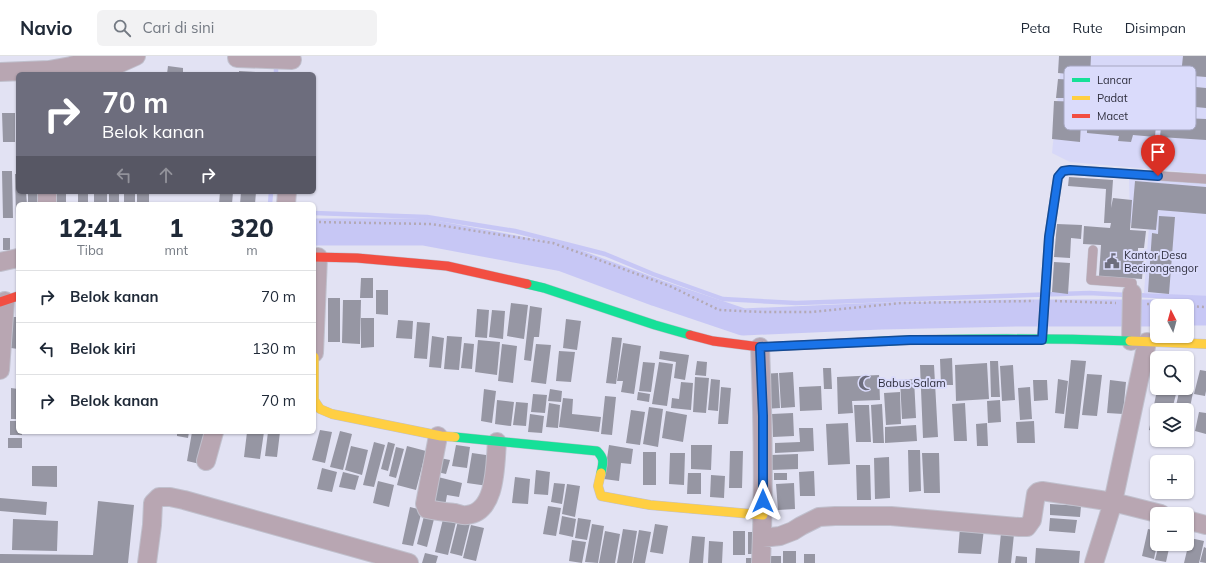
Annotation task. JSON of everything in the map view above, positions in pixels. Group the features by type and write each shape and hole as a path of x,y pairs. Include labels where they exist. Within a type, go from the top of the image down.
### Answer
{"street":[{"path":"52,72 107,56"},
{"path":"93,72 116,65 136,56"},
{"path":"237,58 288,62"},
{"path":"0,72 16,72"},
{"path":"0,84 6,81 16,82"},
{"path":"316,257 357,258 446,266 544,288 655,325 712,341 760,347 910,340 1079,339 1134,318 1206,344"},
{"path":"0,262 16,258"},
{"path":"0,370 8,300"},
{"path":"1094,563 1112,502 1134,318"},
{"path":"760,347 763,416 763,516 761,563"},
{"path":"316,403 320,409 332,414 438,436 597,452 602,456 603,460 598,486 598,492 601,496 650,505 763,516"},
{"path":"206,461 213,434"},
{"path":"438,436 425,504 427,509 467,515 482,509 491,495 497,442"},
{"path":"762,538 780,536 794,531 819,517 835,516 891,516 1027,527 1032,520 1036,494 1042,491 1112,502 1150,511"},
{"path":"147,563 153,503 159,497 165,497 196,503 409,563"},
{"path":"1194,522 1206,525"}],"lane":[{"path":"1042,340 1049,237 1058,177 1063,171 1070,170 1206,179"},
{"path":"1093,250 1091,280 1132,283 1134,318"}],"path":[{"path":"316,222 431,224 553,243 672,287 719,310 811,312 901,303 1045,298"}],"shaded area":[{"path":"1062,56 1206,56 1206,174 1070,162 1052,153"},
{"path":"1129,174 1206,181 1206,297 1144,293 1149,226 1130,223"}],"building":[{"path":"1059,56 1091,56 1090,66 1064,66 1064,74 1058,73"},
{"path":"1183,56 1206,56 1206,77 1196,76 1196,66 1182,66"},
{"path":"168,66 183,68 183,72 167,72"},
{"path":"1058,79 1064,79 1064,98 1056,98"},
{"path":"1196,87 1206,88 1206,108 1196,107"},
{"path":"1054,101 1064,101 1064,130 1081,130 1080,142 1052,139"},
{"path":"2,113 15,113 15,142 3,142"},
{"path":"1196,119 1206,119 1206,140 1160,137 1161,130 1196,130"},
{"path":"1087,130 1156,130 1155,137 1133,135 1131,142 1118,141 1119,136 1087,133"},
{"path":"2,171 12,171 13,218 3,218"},
{"path":"15,174 16,194 26,194 27,202 16,202 16,218"},
{"path":"1069,177 1113,180 1111,208 1113,198 1132,200 1130,230 1146,231 1144,248 1138,248 1138,254 1144,254 1142,279 1127,278 1127,280 1099,276 1101,245 1083,244 1084,226 1110,228 1111,223 1104,223 1106,189 1068,186"},
{"path":"1135,181 1206,187 1206,214 1158,210 1156,230 1131,228"},
{"path":"28,194 39,194 39,202 28,202"},
{"path":"54,194 66,194 66,202 54,202"},
{"path":"78,194 88,194 88,202 78,202"},
{"path":"94,194 107,194 107,202 94,202"},
{"path":"109,194 119,194 119,202 109,202"},
{"path":"124,194 135,194 135,202 124,202"},
{"path":"137,194 149,194 149,202 137,202"},
{"path":"220,194 233,194 232,202 219,202"},
{"path":"241,194 256,194 255,202 240,202"},
{"path":"1159,216 1175,217 1169,294 1148,292 1152,233 1158,234"},
{"path":"1057,224 1082,225 1081,239 1071,238 1070,258 1054,257"},
{"path":"3,238 10,238 10,250 3,250"},
{"path":"1054,262 1070,263 1068,294 1052,292"},
{"path":"361,278 373,278 373,298 360,298"},
{"path":"376,290 388,290 388,315 376,314"},
{"path":"328,298 340,298 340,342 328,342"},
{"path":"343,300 361,300 360,344 342,343"},
{"path":"511,303 528,305 524,339 507,336"},
{"path":"530,306 542,308 539,337 534,337 531,361 524,360"},
{"path":"477,309 489,310 487,338 475,337"},
{"path":"492,310 505,311 503,339 489,337"},
{"path":"13,317 16,317 16,349 11,348"},
{"path":"361,318 374,318 374,347 361,348"},
{"path":"566,319 581,321 577,350 563,348"},
{"path":"398,320 413,321 412,339 396,338"},
{"path":"417,322 430,323 427,359 414,358"},
{"path":"432,336 444,338 441,368 429,367"},
{"path":"447,336 462,337 459,370 444,369"},
{"path":"612,337 622,338 616,384 606,383"},
{"path":"478,340 500,342 497,375 475,372"},
{"path":"464,343 474,344 472,369 461,368"},
{"path":"623,343 641,346 634,394 621,392 623,381 617,381"},
{"path":"502,344 517,346 513,383 498,381"},
{"path":"536,344 551,345 546,384 531,382"},
{"path":"559,351 575,352 571,382 556,381"},
{"path":"660,351 689,355 685,380 674,378 676,362 659,359"},
{"path":"952,358 953,385 941,385 940,359"},
{"path":"1071,360 1086,361 1078,429 1064,428"},
{"path":"697,361 707,362 706,376 695,375"},
{"path":"990,361 998,361 1000,397 991,397"},
{"path":"643,362 655,363 651,392 639,391"},
{"path":"659,362 673,364 667,406 652,404"},
{"path":"987,363 989,399 956,401 955,365"},
{"path":"920,365 934,365 938,437 923,438"},
{"path":"1013,365 1015,400 1002,401 1000,366"},
{"path":"823,368 831,368 832,389 824,389"},
{"path":"1200,370 1206,371 1205,396 1194,394"},
{"path":"793,372 795,407 781,408 779,373"},
{"path":"778,373 780,408 764,409 762,374"},
{"path":"1087,374 1102,375 1097,416 1082,415"},
{"path":"879,375 880,400 852,401 853,413 838,414 837,377"},
{"path":"695,377 709,378 706,413 693,412"},
{"path":"711,379 720,380 718,411 708,410"},
{"path":"914,379 916,418 902,419 900,380"},
{"path":"1058,379 1068,381 1064,414 1055,413"},
{"path":"1033,380 1047,380 1048,400 1034,401"},
{"path":"1110,380 1126,382 1123,414 1107,413"},
{"path":"681,382 693,383 691,410 671,408 672,398 679,399"},
{"path":"821,386 822,410 800,411 799,387"},
{"path":"721,387 731,388 728,424 718,424"},
{"path":"1030,387 1032,419 1020,420 1018,388"},
{"path":"11,388 16,389 16,419 11,419"},
{"path":"484,389 496,391 492,423 481,421"},
{"path":"550,389 562,391 561,402 548,401"},
{"path":"638,392 650,394 649,402 637,400"},
{"path":"900,392 901,424 886,425 884,393"},
{"path":"533,394 547,395 545,413 531,412"},
{"path":"1156,395 1176,395 1174,403 1154,403"},
{"path":"1178,395 1192,395 1191,403 1177,403"},
{"path":"605,396 616,397 612,435 601,434"},
{"path":"563,398 573,399 572,414 601,417 599,432 559,427"},
{"path":"497,400 514,402 511,426 495,424"},
{"path":"1000,400 1001,422 988,423 987,401"},
{"path":"516,402 528,403 526,426 513,425"},
{"path":"549,403 560,405 558,428 546,427"},
{"path":"965,403 967,441 954,441 952,404"},
{"path":"882,404 884,443 873,443 871,405"},
{"path":"854,405 869,405 871,442 856,442"},
{"path":"649,407 663,409 658,447 643,444"},
{"path":"631,410 645,412 640,445 626,443"},
{"path":"666,411 687,415 683,442 662,438"},
{"path":"1199,412 1206,413 1206,434 1195,431"},
{"path":"793,413 794,436 773,437 772,414"},
{"path":"530,414 544,416 542,433 528,432"},
{"path":"10,421 16,421 16,434 22,435 10,435"},
{"path":"1034,421 1035,443 1017,443 1016,422"},
{"path":"848,423 850,464 828,465 826,424"},
{"path":"987,423 988,446 977,446 976,424"},
{"path":"916,425 917,441 885,443 885,427"},
{"path":"799,428 813,428 814,451 775,453 775,443 800,442"},
{"path":"320,430 332,432 325,463 312,460"},
{"path":"340,431 352,434 343,470 330,467"},
{"path":"177,434 189,434 188,438 177,436"},
{"path":"192,434 206,434 200,464 187,461"},
{"path":"247,434 264,434 260,459 244,457"},
{"path":"268,434 280,434 277,457 265,456"},
{"path":"8,438 22,438 22,448 8,448"},
{"path":"374,442 385,445 374,487 363,485"},
{"path":"388,442 395,444 388,471 381,469"},
{"path":"456,445 470,447 467,468 452,466"},
{"path":"609,445 633,449 631,464 621,463 619,481 604,479"},
{"path":"691,445 712,445 711,470 691,469"},
{"path":"351,446 368,450 362,475 345,470"},
{"path":"407,446 426,451 416,490 397,485"},
{"path":"396,447 404,449 396,478 389,476"},
{"path":"908,450 920,450 921,491 909,492"},
{"path":"730,451 743,451 742,488 729,488"},
{"path":"643,452 656,452 656,485 643,485"},
{"path":"472,453 493,456 488,486 467,483"},
{"path":"670,453 685,453 684,485 669,484"},
{"path":"922,453 939,453 940,493 924,493"},
{"path":"798,454 798,469 771,470 771,455"},
{"path":"889,457 890,498 875,499 874,458"},
{"path":"440,458 450,460 446,474 437,472"},
{"path":"856,465 870,465 871,500 857,500"},
{"path":"32,466 57,466 57,487 32,486"},
{"path":"322,468 337,472 332,492 317,489"},
{"path":"536,470 550,472 548,495 534,494"},
{"path":"814,471 815,496 800,496 799,472"},
{"path":"343,472 359,476 355,490 339,487"},
{"path":"688,473 701,473 701,494 687,494"},
{"path":"774,473 787,473 787,480 774,480"},
{"path":"711,475 725,476 724,498 710,497"},
{"path":"438,477 462,483 459,497 447,495 445,506 431,502"},
{"path":"515,477 530,479 528,504 512,503"},
{"path":"378,481 394,485 389,507 373,503"},
{"path":"554,483 565,484 562,504 551,502"},
{"path":"794,483 795,509 778,510 776,484"},
{"path":"567,484 580,486 575,517 562,514"},
{"path":"0,498 47,502 46,515 0,511"},
{"path":"98,501 134,505 128,563 0,563 0,554 93,555"},
{"path":"1050,504 1081,506 1080,517 1050,515"},
{"path":"548,506 561,508 556,536 543,534"},
{"path":"410,507 422,510 413,546 402,544"},
{"path":"425,512 435,515 427,547 417,544"},
{"path":"444,515 457,518 448,555 435,552"},
{"path":"562,516 576,519 573,537 559,534"},
{"path":"459,517 471,519 462,556 450,553"},
{"path":"578,518 591,520 587,540 575,538"},
{"path":"1050,518 1077,520 1075,533 1049,531"},
{"path":"13,519 58,521 57,551 12,550"},
{"path":"592,524 604,526 598,563 585,562"},
{"path":"655,524 668,526 663,554 650,552"},
{"path":"471,525 484,528 476,561 463,558"},
{"path":"960,527 984,529 981,554 958,553"},
{"path":"623,529 637,531 632,563 617,563"},
{"path":"1148,529 1150,529 1150,551 1156,551 1154,559 1142,556"},
{"path":"639,530 651,532 645,563 633,563"},
{"path":"605,531 620,534 615,563 599,563"},
{"path":"733,531 745,531 745,555 733,555"},
{"path":"748,532 760,532 760,554 748,554"},
{"path":"1001,533 1014,534 1011,563 998,563"},
{"path":"692,536 705,537 703,563 689,563"},
{"path":"1194,539 1204,541 1199,563 1184,563 1187,551 1194,551"},
{"path":"572,540 586,542 582,563 569,561"},
{"path":"709,541 723,542 722,563 708,563"},
{"path":"1204,547 1206,548 1206,563 1200,562"},
{"path":"1036,548 1080,551 1079,563 1035,563"},
{"path":"783,551 796,551 796,563 783,563"},
{"path":"1157,551 1168,551 1166,562 1155,560"},
{"path":"425,553 438,556 436,563 422,563"},
{"path":"804,554 815,554 815,563 804,563"},
{"path":"770,556 781,556 781,563 770,563"},
{"path":"1016,556 1027,557 1027,563 1015,563"},
{"path":"746,558 758,558 758,563 746,563"}],"waterway":[{"path":"276,64 276,72"},
{"path":"270,202 271,194"},
{"path":"316,213 427,217 515,231 605,254 653,274 723,299 796,303 1089,293 1127,295"},
{"path":"316,232 424,232 563,258 657,293 743,322 881,316 1015,313 1150,313"},
{"path":"1135,295 1206,298"},
{"path":"1194,312 1206,312"}],"traffic: fast":[{"path":"527,284 544,288 655,325 690,335"},
{"path":"865,342 998,339 1130,341"},
{"path":"455,437 597,451 603,461 601,473"}],"traffic: slow":[{"path":"1130,341 1206,344"},
{"path":"316,403 320,409 332,414 441,436 455,437"},
{"path":"601,473 598,486 601,496 650,505 763,515"}],"traffic: jam":[{"path":"316,257 357,258 447,266 527,284"},
{"path":"0,302 16,297"},
{"path":"690,335 713,341 760,347 865,342"}],"place":[{"name":"Kantor Desa Becirongengor","path":"1112,261"},
{"name":"Babus Salam","path":"866,383"}],"route":[{"path":"763,501 763,416 760,347 910,340 1042,340 1049,237 1058,177 1063,171 1070,170 1158,176"}]}
